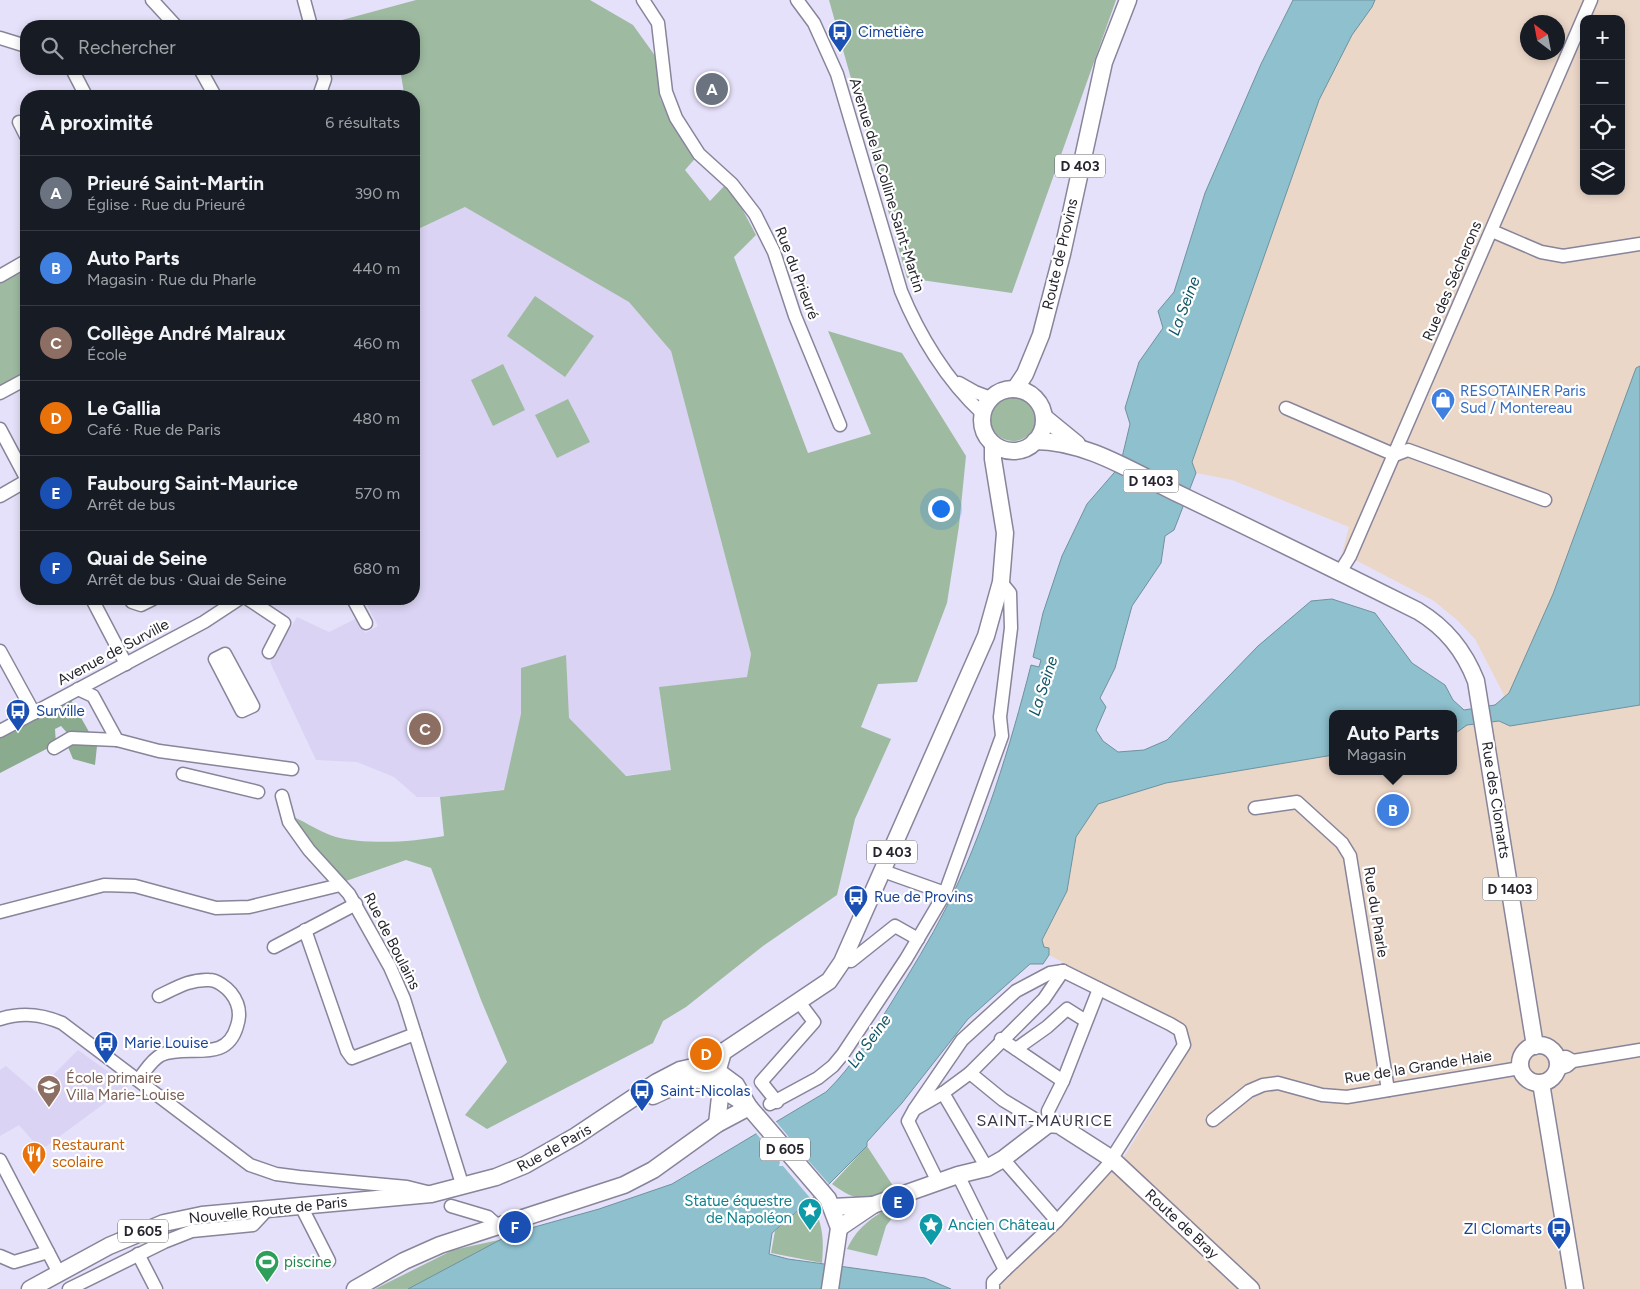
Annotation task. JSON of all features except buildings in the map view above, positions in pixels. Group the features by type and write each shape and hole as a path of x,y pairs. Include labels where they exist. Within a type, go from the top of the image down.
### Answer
{"main road":[{"name":"Route de Provins","path":"1040,335 1062,254 1104,62 1128,0"},
{"name":"D 403","path":"1015,389 1025,374 1040,335"},
{"name":"D 403","path":"1037,401 1035,377 1040,335"},
{"path":"997,478 1002,462 1013,451 1029,446 1035,441 1042,430 1044,418 1037,401 1031,395 1015,389 998,392 991,398 982,413 983,430 993,444 1013,451"},
{"name":"D 1403","path":"1044,418 1082,448"},
{"name":"D 1403","path":"1035,441 1054,441 1082,448 1340,572"},
{"name":"D 403","path":"717,1081 723,1052 829,981 844,958 986,636 1001,582 1005,533 993,444"},
{"name":"Rue des Clomarts","path":"1340,572 1418,610 1445,630 1469,664 1476,681 1534,1046"},
{"path":"1534,1046 1551,1049 1563,1063 1551,1079 1541,1083 1530,1081 1520,1068 1520,1062 1525,1052 1534,1046"},
{"name":"Rue de Paris","path":"463,1187 496,1177 525,1165 610,1115 657,1082 680,1070 703,1067 717,1081"},
{"path":"717,1081 717,1120"},
{"name":"D 605","path":"717,1081 736,1085 744,1101 821,1191 832,1207 839,1228 830,1289"},
{"path":"1541,1083 1575,1289"},
{"path":"355,1289 404,1261 440,1245 624,1185 653,1170 744,1101"},
{"path":"839,1228 873,1205 958,1175 987,1168 1003,1159 1047,1125"},
{"name":"Route de Bray","path":"1047,1125 1059,1125 1112,1159 1251,1289"},
{"name":"D 605","path":"431,1194 463,1187"},
{"name":"Nouvelle Route de Paris","path":"30,1289 109,1246 155,1226 202,1215 431,1194"},
{"path":"832,1207 873,1205"}],"street":[{"path":"152,0 170,20"},
{"path":"304,0 309,20"},
{"name":"Rue du Prieuré","path":"643,0 658,23 668,98 676,118 699,154 732,184 755,214 774,252 795,316 840,425"},
{"name":"Avenue de la Colline Saint-Martin","path":"797,0 814,23 837,74 911,316 970,402 982,413"},
{"name":"Rue des Sécherons","path":"1340,572 1350,556 1395,455 1591,0"},
{"path":"0,38 20,44"},
{"path":"75,75 83,90"},
{"path":"203,75 212,90"},
{"path":"322,90 325,79 324,75"},
{"path":"1492,231 1541,252 1563,256 1640,244"},
{"path":"0,276 20,264"},
{"name":"Avenue de la Colline Saint-Martin","path":"951,376 975,392 991,398"},
{"path":"0,393 20,382"},
{"path":"1286,408 1395,455 1408,450 1545,500"},
{"path":"0,429 20,467"},
{"path":"0,496 20,483"},
{"path":"799,1002 814,1022 761,1082 773,1103 818,1078 838,1060 878,1002 945,893 1002,736 1000,717 1011,628 1010,593 1001,582"},
{"path":"96,605 126,664"},
{"name":"Avenue de Surville","path":"0,731 204,622 231,605"},
{"path":"257,605 284,623 269,652"},
{"path":"356,605 366,623"},
{"path":"0,652 38,711 42,723"},
{"path":"78,689 93,696 116,740"},
{"path":"54,748 71,738 116,740 159,750 292,769"},
{"path":"183,774 258,792"},
{"name":"Rue de Boulains","path":"282,796 289,822 356,904 395,979 415,1034 463,1187"},
{"name":"Rue du Pharle","path":"1255,808 1297,802 1342,843 1350,856 1388,1090"},
{"path":"883,871 945,893"},
{"path":"0,912 104,885 135,886 216,908 249,907 340,885"},
{"path":"274,947 356,904"},
{"path":"844,958 851,961 895,926 918,939"},
{"path":"305,930 347,1051 352,1058 415,1034"},
{"path":"911,1115 970,1073 1001,1039 1044,999 1064,971"},
{"path":"911,1115 962,1040 1016,991 1050,973 1064,971 1180,1030 1184,1045 1112,1159 1057,1221 994,1282 993,1289"},
{"path":"138,1080 160,1056 170,1052 208,1051 225,1045 234,1036 239,1018 239,1009 234,997 228,989 214,980 194,979 158,996"},
{"path":"970,1073 1004,1100 1047,1125 1048,1111 1063,1081 1099,989"},
{"path":"1044,999 1059,1016"},
{"path":"1016,1049 1067,1009 1086,1021"},
{"path":"0,1019 13,1015 28,1014 47,1016 62,1023 250,1165 276,1174 407,1187 431,1194"},
{"path":"1001,1039 1063,1081"},
{"path":"1563,1063 1640,1050"},
{"name":"Rue de la Grande Haie","path":"1213,1120 1249,1091 1263,1085 1278,1083 1322,1095 1347,1097 1520,1068"},
{"path":"943,1093 987,1168"},
{"path":"911,1115 938,1182"},
{"path":"1003,1159 1057,1221"},
{"path":"0,1160 59,1273"},
{"path":"958,1175 1005,1270"},
{"path":"340,1181 352,1192 358,1201"},
{"path":"358,1201 360,1182"},
{"path":"301,1206 329,1261"},
{"path":"451,1206 488,1217 498,1226"},
{"path":"69,1289 138,1254 192,1231 253,1225 267,1210"},
{"path":"0,1256 14,1262 48,1252"},
{"path":"138,1254 156,1289"}],"shaded area":[{"path":"416,0 590,0 633,25 656,57 660,98 672,124 699,154 685,170 710,201 728,182 756,235 734,257 808,453 871,434 828,331 902,353 966,456 959,526 947,603 917,682 878,684 861,727 891,739 855,819 837,895 763,946 686,1007 663,1021 653,1043 487,1129 465,1115 507,1062 481,1000 431,868 406,860 346,881 317,855 294,817 325,833 348,840 390,842 444,836 440,797 504,790 521,714 521,668 566,655 569,718 626,776 671,770 659,687 747,677 751,654 671,351 629,302 465,207 420,228 420,90 404,90 401,75 420,75 420,20 342,20"},
{"path":"829,0 1116,0 1012,293 907,278"},
{"path":"1375,0 1640,0 1640,1289 997,1289 1124,1157 1188,1052 1189,1042 1181,1025 1049,955 1049,949 1044,947 1042,940 1067,891 1076,837 1098,804 1166,783 1329,756 1329,775 1457,775 1457,732 1466,725 1493,721 1491,706 1500,701 1504,695 1475,639 1457,620 1434,601 1342,553 1349,527 1232,480 1196,473 1192,462 1319,100 1352,35"},
{"path":"465,207 659,306 751,654 748,676 716,763 440,797 417,797 394,777 357,762 316,760 270,662 297,617 329,632 357,618 365,633 378,626 367,605 420,605 420,228"},
{"path":"20,272 20,375 0,386 0,283"},
{"path":"535,296 594,336 565,377 507,336"},
{"path":"503,364 525,410 493,426 471,380"},
{"path":"1013,395 1026,399 1032,405 1036,418 1032,431 1026,437 1013,441 1000,437 994,431 990,418 994,405 1000,399"},
{"path":"568,399 590,442 557,458 535,415"},
{"path":"71,700 97,746 95,765 73,759 68,747 69,735 61,726 55,729 56,744 0,773 0,738"},
{"name":"École primaire Villa Marie-Louise","path":"78,1050 128,1086 41,1150 19,1125 0,1136 0,1070 6,1066 36,1092"},
{"path":"867,1146 895,1189 862,1198 849,1195 832,1184"},
{"path":"810,1201 818,1216 822,1231 822,1263 771,1253 775,1231"},
{"path":"888,1208 899,1209 886,1226 877,1256 847,1249 855,1235 864,1225"},
{"path":"512,1237 415,1289 375,1289 453,1250"}],"water":[{"name":"La Seine","path":"1293,0 1375,0 1352,35 1319,100 1192,462 1196,473 1174,530 1165,536 1161,563 1132,606 1115,668 1100,698 1106,707 1096,730 1103,741 1118,752 1144,750 1167,740 1258,646 1311,601 1332,599 1375,613 1412,663 1445,685 1453,700 1464,710 1495,705 1509,693 1553,594 1636,368 1640,366 1640,705 1510,726 1499,721 1467,725 1457,732 1457,710 1329,710 1329,756 1166,783 1098,804 1076,837 1067,891 1042,940 1044,947 1049,948 1049,955 1043,964 1030,964 968,1019 902,1103 867,1142 867,1146 829,1184 772,1233 769,1254 788,1259 925,1278 951,1289 408,1289 513,1233 599,1209 672,1184 826,1092 862,1048 934,932 972,850 1005,758 1031,665 1039,667 1041,660 1033,657 1043,613 1062,556 1087,504 1120,466 1130,424 1125,408 1139,362 1163,328 1158,311 1174,292 1205,193 1261,64"}],"pier":[{"path":"774,1119 797,1147 802,1146 800,1151 829,1184 811,1199 783,1166 779,1166 780,1162 755,1132"}],"place":[{"name":"Cimetière","path":"840,53"},
{"name":"Prieuré Saint-Martin","path":"712,89"},
{"name":"RESOTAINER Paris Sud / Montereau","path":"1443,421"},
{"name":"Collège André Malraux","path":"425,729"},
{"name":"Surville","path":"18,732"},
{"name":"Auto Parts","path":"1393,810"},
{"name":"Rue de Provins","path":"856,918"},
{"name":"Le Gallia","path":"706,1054"},
{"name":"Marie Louise","path":"106,1064"},
{"name":"École primaire Villa Marie-Louise","path":"49,1108"},
{"name":"Saint-Nicolas","path":"642,1112"},
{"name":"Restaurant scolaire","path":"34,1175"},
{"name":"Faubourg Saint-Maurice","path":"898,1202"},
{"name":"Quai de Seine","path":"515,1227"},
{"name":"Statue équestre de Napoléon","path":"810,1231"},
{"name":"Ancien Château","path":"931,1246"},
{"name":"ZI Clomarts","path":"1559,1250"},
{"name":"piscine","path":"267,1283"}],"district":[{"name":"SAINT-MAURICE","path":"1045,1120"}]}
